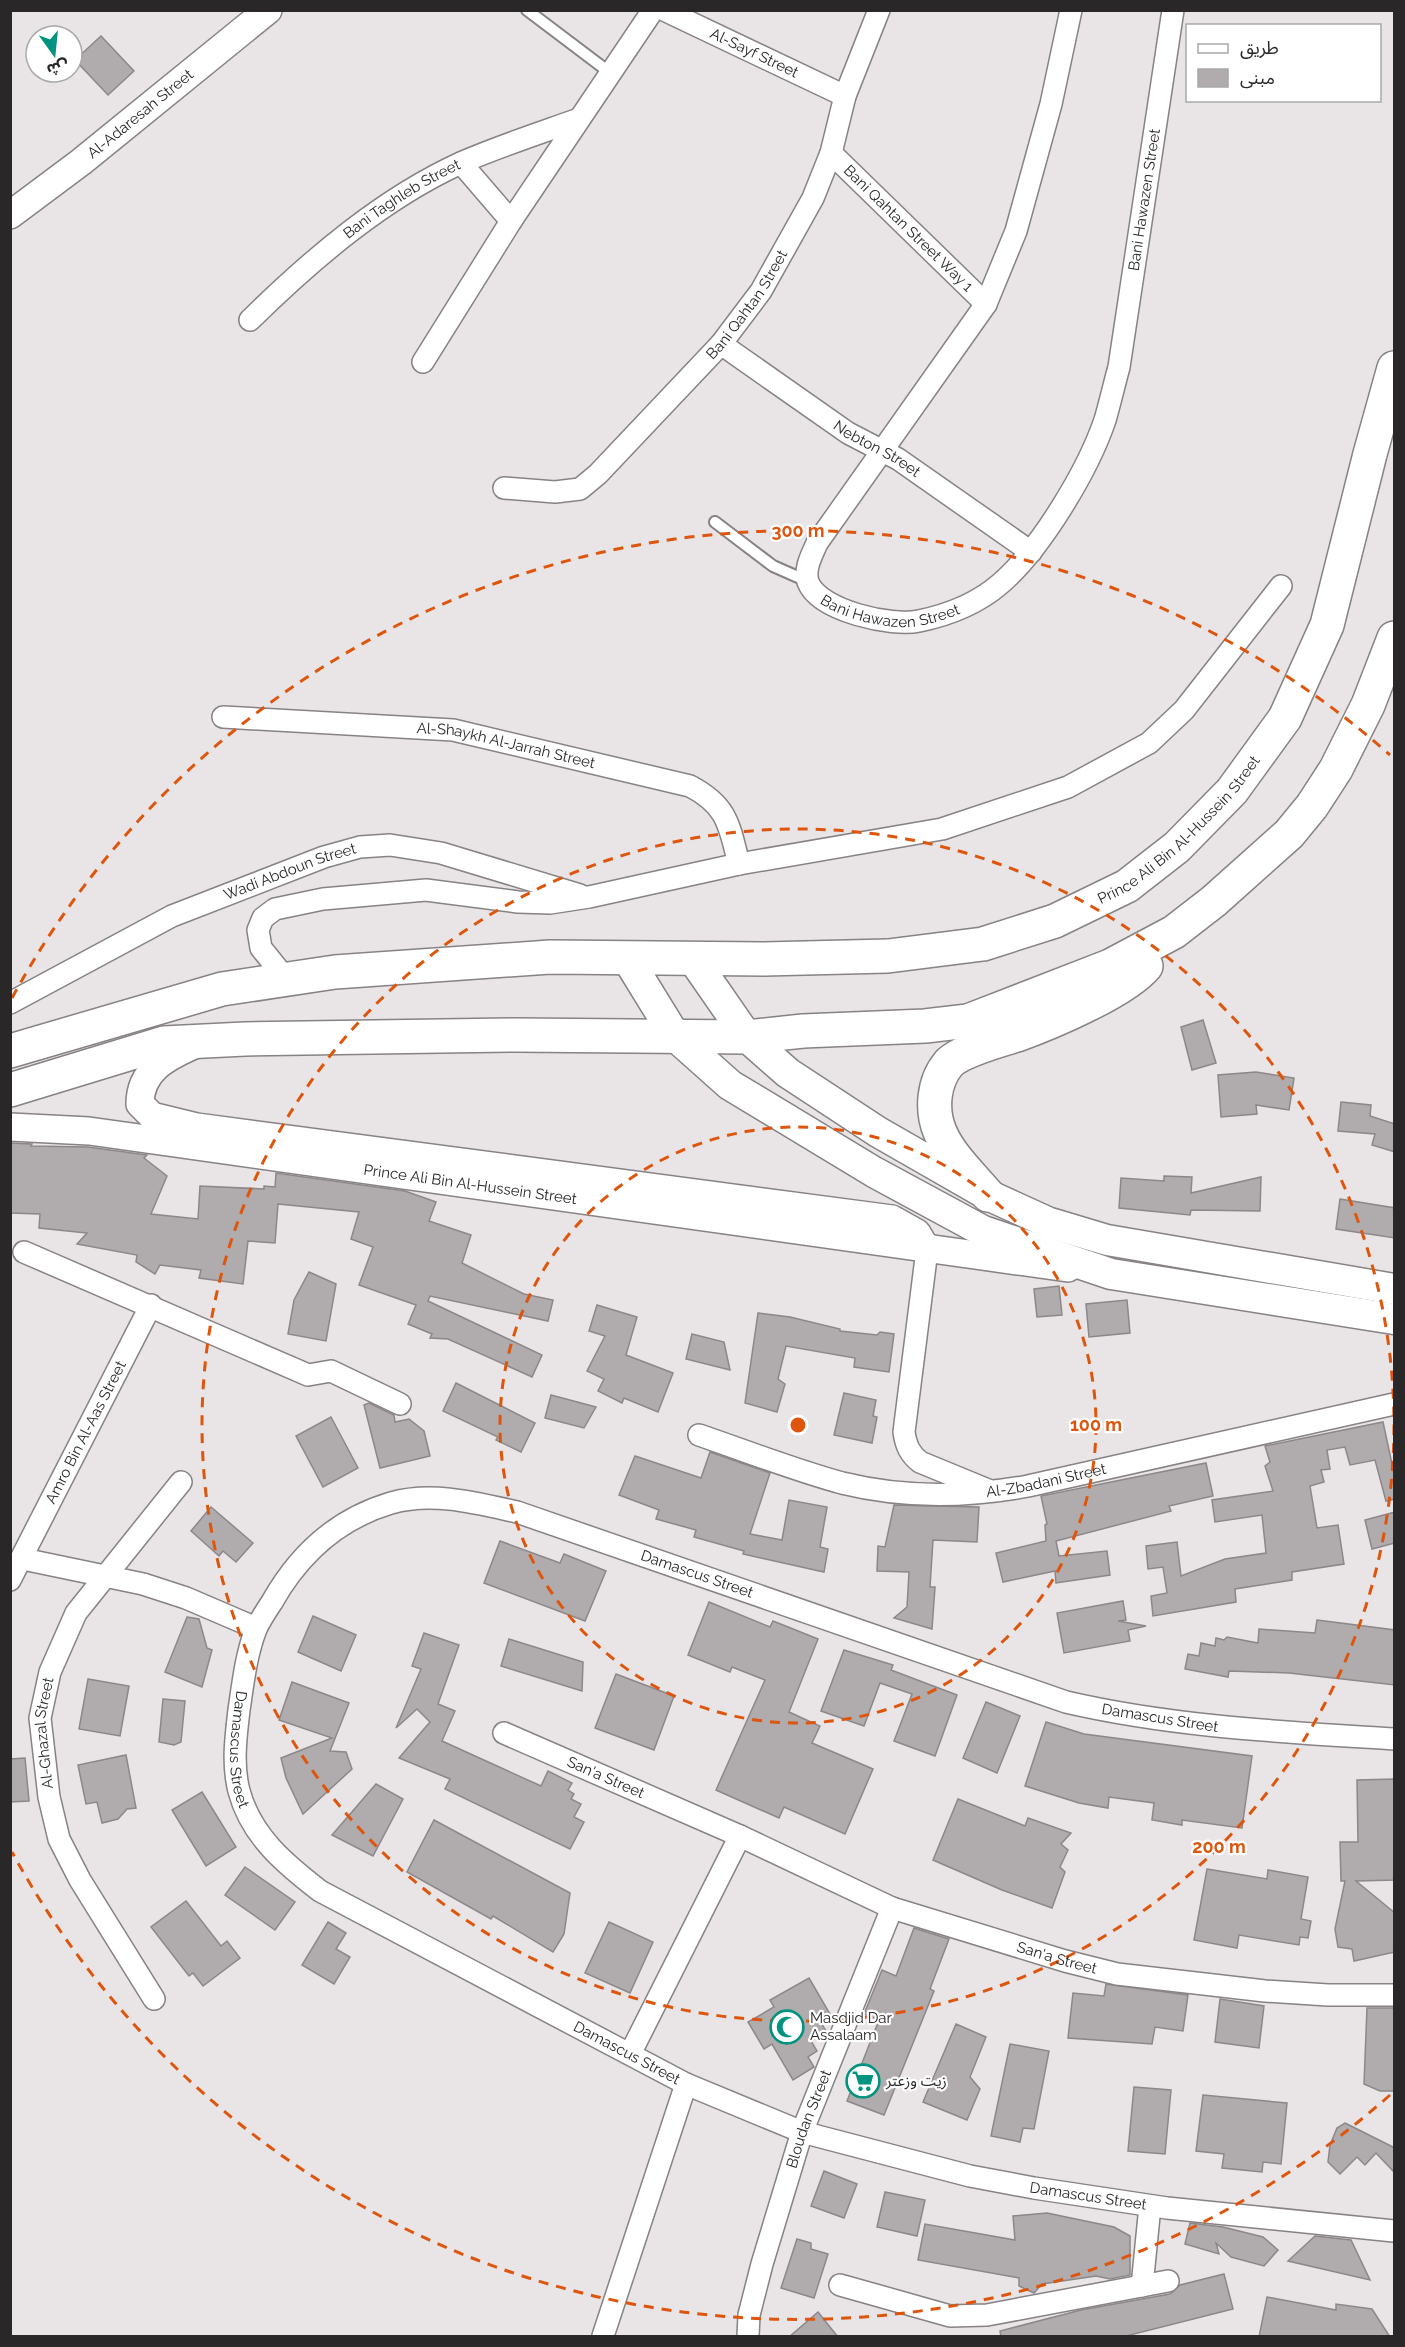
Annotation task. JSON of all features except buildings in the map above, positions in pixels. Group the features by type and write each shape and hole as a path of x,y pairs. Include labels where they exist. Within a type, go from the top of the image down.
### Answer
{"main road":[{"name":"Prince Ali Bin Al-Hussein Street","path":"10,1051 222,988 335,972 538,958 888,956 983,944 1055,921 1128,886 1177,847 1248,772 1285,718 1327,625 1370,454 1395,368"},
{"name":"Prince Ali Bin Al-Hussein Street","path":"10,1090 164,1043 515,1035 747,1037 803,1031 925,1026 968,1021 1110,966 1174,932 1214,901 1289,834 1312,806 1336,769 1368,705 1395,638"},
{"path":"988,1195 953,1154 940,1132 935,1111 936,1083 951,1062 1041,1025 1138,975 1174,932"},
{"name":"Prince Ali Bin Al-Hussein Street","path":"627,958 675,1036 722,1079 764,1107 973,1226 1111,1274 1395,1319"},
{"path":"693,958 747,1037 788,1073 828,1101 988,1195 1047,1222 1107,1240 1395,1289"}],"street":[{"name":"Al-Adaresah Street","path":"10,215 81,162 268,10"},
{"path":"423,362 511,221 652,10"},
{"name":"Al-Sayf Street","path":"664,10 845,96"},
{"name":"Bani Qahtan Street","path":"504,488 555,492 580,489 598,474 721,344 761,291 813,198 831,153 845,96 879,10"},
{"name":"Bani Hawazen Street","path":"1071,10 1051,104 1016,231 986,304 817,543 808,564 808,581 818,596 850,612 886,621 917,622 969,606 1000,584 1031,552 1086,464 1104,421 1119,368 1173,10"},
{"name":"Bani Taghleb Street","path":"250,320 296,274 352,229 461,163 579,119"},
{"name":"Bani Qahtan Street Way 1","path":"831,153 986,304"},
{"path":"461,163 511,221"},
{"name":"Nebton Street","path":"721,344 848,433 881,450 1031,552"},
{"path":"286,979 261,948 258,930 263,918 275,909 323,899 426,890 518,902 549,903 589,897 739,864 942,829 1068,787 1149,743 1184,710 1281,586"},
{"name":"Al-Shaykh Al-Jarrah Street","path":"223,717 453,730 690,786 708,796 719,806 728,821 739,864"},
{"name":"Wadi Abdoun Street","path":"10,1003 172,916 324,857 360,847 390,845 452,856 589,897"},
{"path":"257,883 275,909"},
{"name":"Prince Ali Bin Al-Hussein Street","path":"202,1041 165,1058 151,1071 140,1092 140,1104 152,1116 197,1127 892,1219 917,1233 927,1250"},
{"name":"Prince Ali Bin Al-Hussein Street","path":"10,1127 89,1131 704,1215 927,1250 1111,1274"},
{"path":"927,1250 904,1432 906,1445 911,1455 920,1462 993,1492"},
{"path":"24,1252 151,1305 308,1375 331,1371 400,1404"},
{"name":"Amro Bin Al-Aas Street","path":"10,1580 23,1559 151,1305"},
{"name":"Al-Zbadani Street","path":"699,1435 851,1484 878,1490 948,1495 993,1492 1117,1468 1395,1404"},
{"name":"Al-Ghazal Street","path":"154,1999 80,1880 59,1839 43,1757 40,1718 50,1672 76,1613 181,1482"},
{"name":"Damascus Street","path":"1395,1739 1201,1726 1125,1716 1066,1702 517,1512 472,1502 434,1498 392,1503 349,1520 325,1536 306,1554 284,1581 256,1628 245,1670 235,1740 235,1769 246,1810 256,1830 285,1864 320,1891 686,2084 801,2132 970,2176 1150,2206 1395,2231"},
{"path":"23,1559 105,1574 186,1598 256,1628"},
{"name":"San'a Street","path":"504,1733 740,1836 892,1908 1065,1961 1117,1974 1264,1991 1328,1995 1395,1995"},
{"path":"630,2054 740,1836"},
{"name":"Bloudan Street","path":"748,2337 749,2315 762,2264 801,2132 892,1908"},
{"path":"603,2337 686,2084"},
{"path":"1142,2286 1150,2206"},
{"path":"840,2285 950,2316 987,2315 1168,2281"}],"lane":[{"path":"527,10 609,72"},
{"path":"715,522 773,566 808,581"}],"place":[{"name":"Masdjid Dar Assalaam","path":"787,2027"},
{"name":"زيت وزعتر","path":"863,2081"}]}
